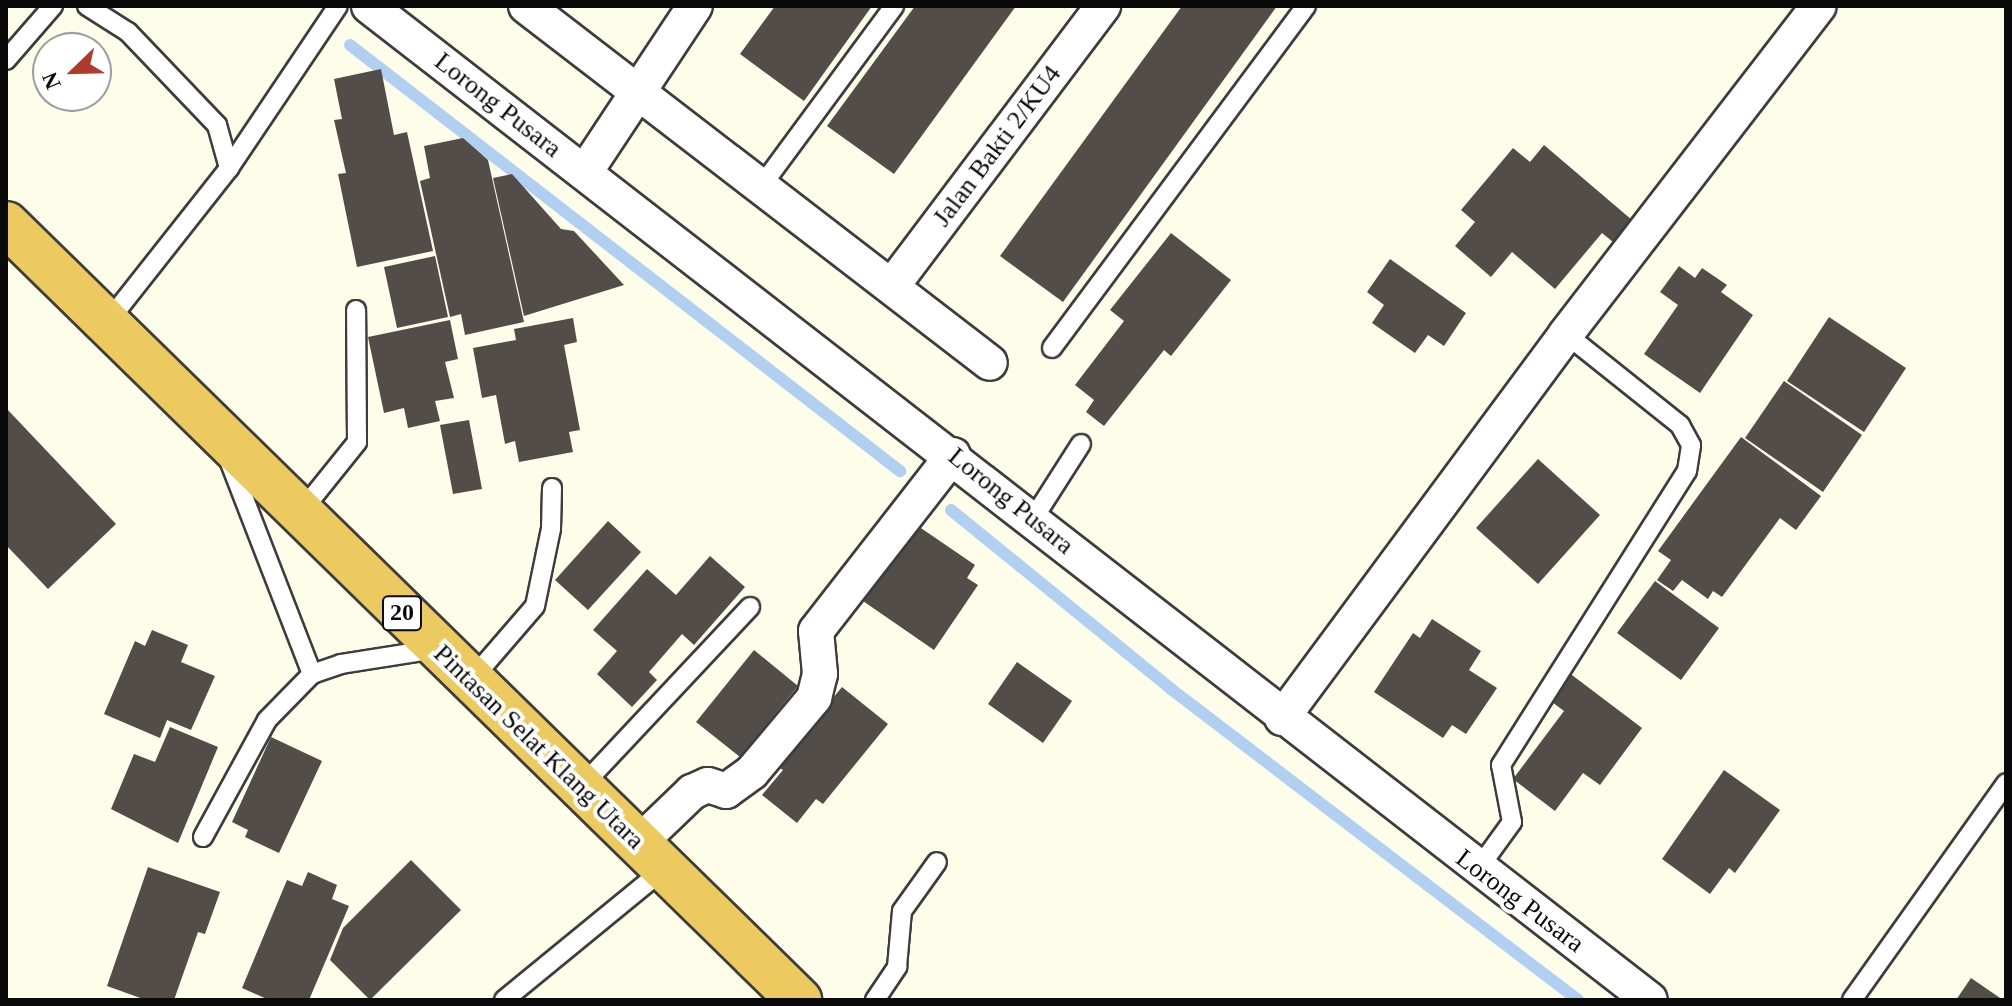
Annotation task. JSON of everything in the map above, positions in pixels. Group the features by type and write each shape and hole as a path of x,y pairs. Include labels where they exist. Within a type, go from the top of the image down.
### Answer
{"highway":[{"name":"Pintasan Selat Klang Utara","path":"7,229 799,1000"}],"street":[{"name":"Lorong Pusara","path":"369,6 953,455 1282,718 1650,1000"},
{"path":"526,6 990,363"},
{"path":"585,172 636,89 695,6"},
{"name":"Jalan Bakti 2/KU4","path":"892,286 1103,6"},
{"path":"1282,718 1566,334 1819,6"},
{"path":"652,856 692,792 708,785 726,791 752,772 814,698 820,674 816,631 953,455"}],"lane":[{"path":"6,60 53,6"},
{"path":"87,6 128,32 217,125 229,168"},
{"path":"106,324 229,168 338,6"},
{"path":"760,188 894,6"},
{"path":"1052,348 1306,6"},
{"path":"300,513 357,442 356,310"},
{"path":"1478,869 1512,822 1501,765 1687,471 1691,445 1680,425 1566,334"},
{"path":"219,435 312,674"},
{"path":"1033,519 1081,444"},
{"path":"472,679 535,606 551,529 552,488"},
{"path":"581,787 750,607"},
{"path":"203,837 267,720 312,674 341,664 438,649"},
{"path":"1852,1000 2006,783"},
{"path":"504,1000 652,856"},
{"path":"875,1000 897,967 902,911 937,862"}],"building":[{"path":"775,6 872,6 804,101 740,54"},
{"path":"915,6 1016,6 894,174 827,126"},
{"path":"1182,6 1277,6 1063,302 1000,256"},
{"path":"381,69 394,135 407,132 433,251 357,267 338,174 346,173 334,120 342,119 334,79"},
{"path":"463,138 488,160 524,322 465,335 461,314 450,317 420,181 430,178 424,146"},
{"path":"1544,145 1632,220 1613,242 1602,233 1555,289 1512,252 1491,277 1455,246 1475,222 1461,210 1513,148 1530,162"},
{"path":"512,174 561,229 574,231 624,285 524,316 493,178"},
{"path":"1171,233 1231,280 1171,356 1164,350 1104,426 1086,412 1094,400 1075,385 1124,321 1110,310"},
{"path":"435,256 448,317 397,328 384,267"},
{"path":"1390,259 1466,313 1444,346 1428,335 1415,353 1372,323 1384,305 1367,292"},
{"path":"1679,266 1695,278 1702,268 1727,285 1721,292 1753,315 1700,393 1644,354 1678,305 1660,292"},
{"path":"1829,317 1906,368 1864,432 1787,381"},
{"path":"573,318 577,342 564,345 580,430 569,432 573,452 519,462 515,441 505,444 496,395 482,398 473,348 516,340 514,329"},
{"path":"450,320 458,359 445,362 454,398 435,401 440,421 408,428 404,408 384,413 368,337"},
{"path":"1784,381 1862,435 1823,492 1745,438"},
{"path":"6,408 116,524 48,589 6,545"},
{"path":"469,420 482,489 453,494 440,425"},
{"path":"1741,437 1821,496 1796,530 1780,518 1722,597 1713,591 1708,599 1682,580 1673,591 1657,580 1671,560 1658,551"},
{"path":"1538,459 1600,515 1538,584 1476,528"},
{"path":"608,521 641,552 588,610 555,580"},
{"path":"915,524 975,565 967,578 978,585 934,650 863,601 873,585 862,577"},
{"path":"710,556 745,587 694,645 682,634 649,672 657,680 632,707 597,674 617,651 593,630 647,569 676,595"},
{"path":"1655,581 1719,628 1681,680 1617,633"},
{"path":"1432,619 1481,651 1469,670 1497,688 1466,734 1452,725 1443,738 1374,692 1413,633 1420,638"},
{"path":"152,630 188,645 181,662 215,676 191,730 167,720 160,738 104,714 135,641 145,646"},
{"path":"754,650 798,686 740,757 696,722"},
{"path":"1017,662 1072,701 1043,743 988,704"},
{"path":"1568,672 1642,728 1600,785 1583,773 1555,811 1513,779 1564,711 1548,699"},
{"path":"842,687 888,724 823,804 816,799 797,823 762,795 783,770 777,766"},
{"path":"170,727 218,747 178,843 111,809 134,754 155,762"},
{"path":"271,737 322,761 279,853 245,837 248,830 232,822"},
{"path":"1724,770 1780,810 1735,873 1729,868 1710,894 1662,859"},
{"path":"411,860 461,910 370,1000 330,960 343,928"},
{"path":"148,867 220,892 205,934 198,932 174,1000 146,1000 107,986"},
{"path":"308,872 337,885 332,899 349,906 309,1000 269,1000 242,988 287,880 302,886"},
{"path":"1971,978 2003,1000 1956,1000"}],"waterway":[{"path":"350,45 900,471"},
{"path":"951,510 1171,689 1578,1000"}]}
